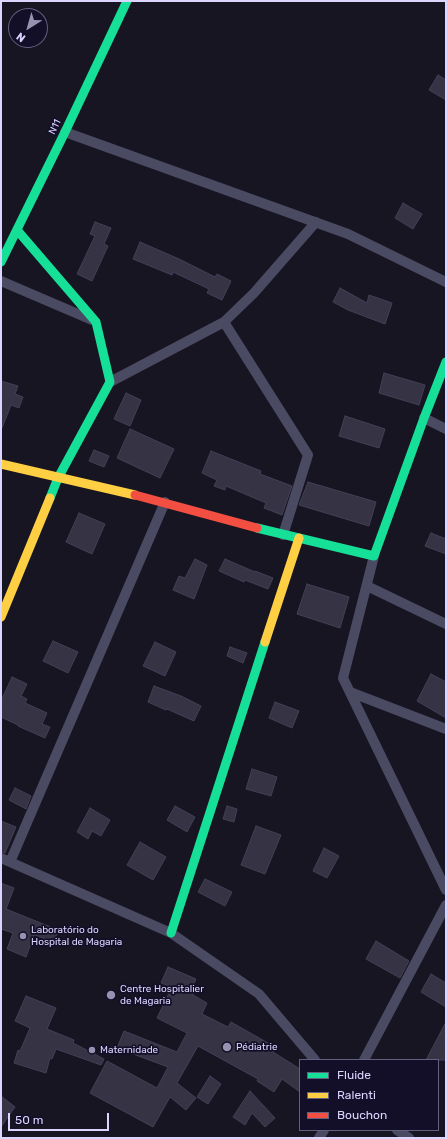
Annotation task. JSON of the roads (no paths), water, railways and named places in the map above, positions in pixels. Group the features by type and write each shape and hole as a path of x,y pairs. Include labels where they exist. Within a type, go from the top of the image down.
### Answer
{"street":[{"name":"N11","path":"1,262 127,1"},
{"path":"65,132 348,234 446,282"},
{"path":"1,617 58,478 110,382 224,322 254,293 316,222"},
{"path":"17,230 96,322 110,382"},
{"path":"1,281 96,322"},
{"path":"224,322 308,455 283,535"},
{"path":"446,362 374,556 368,586 343,678 446,890"},
{"path":"424,418 446,429"},
{"path":"1,464 165,502 283,535 374,556"},
{"path":"165,502 6,860 171,933 259,994 313,1059"},
{"path":"171,933 299,538"},
{"path":"368,586 446,624"},
{"path":"350,692 446,729"},
{"path":"365,1059 446,905"},
{"path":"398,1131 409,1138"}],"place":[{"name":"Laboratório do Hospital de Magaria","path":"23,936"},
{"name":"Centre Hospitalier de Magaria","path":"111,995"},
{"name":"Pédiatrie","path":"227,1047"},
{"name":"Maternidade","path":"92,1050"}]}
